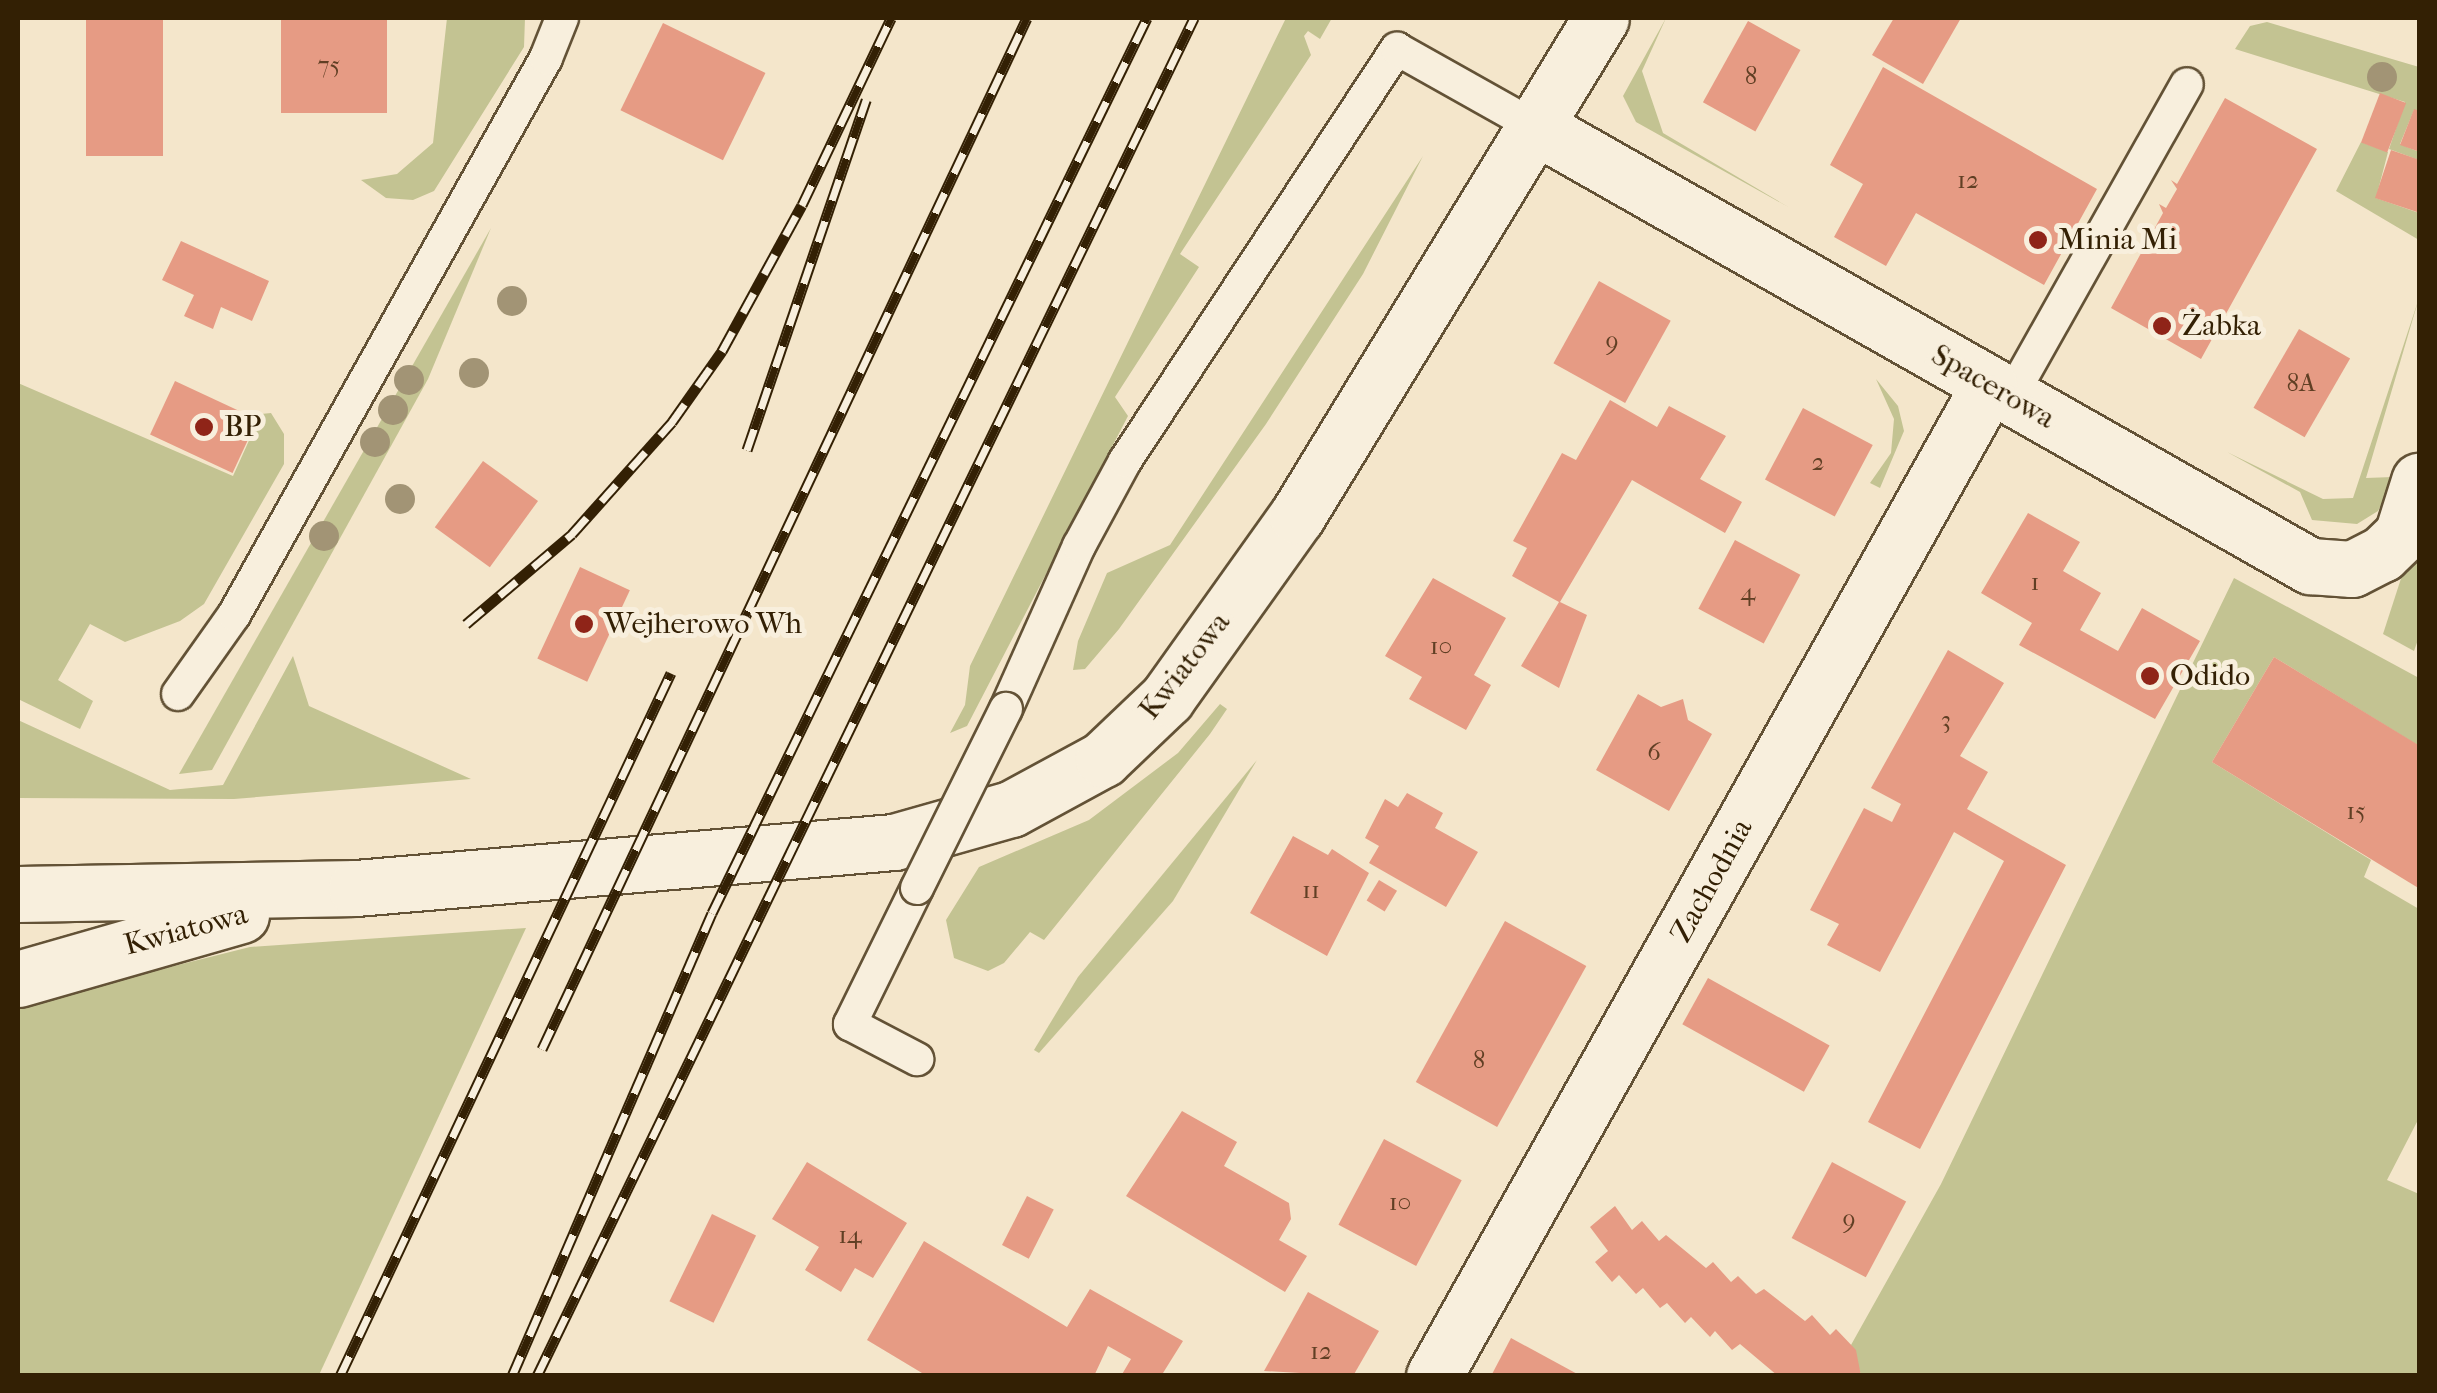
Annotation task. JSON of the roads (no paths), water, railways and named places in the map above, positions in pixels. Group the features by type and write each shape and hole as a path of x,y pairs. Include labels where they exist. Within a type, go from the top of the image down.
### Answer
{"street":[{"name":"Kwiatowa","path":"18,894 356,888 908,840 1011,810 1102,759 1167,698 1297,516 1538,128 1601,18"},
{"name":"Spacerowa","path":"1538,128 2310,566 2352,569 2382,554 2402,535 2419,480"},
{"name":"Zachodnia","path":"1434,1376 2000,391"},
{"name":"Kwiatowa","path":"18,979 356,888"}],"lane":[{"path":"178,694 234,614 546,58 562,18"},
{"path":"917,1059 850,1024 1006,709 1079,546 1125,461 1397,49 1538,128"},
{"path":"2000,391 2186,84"}],"railway":[{"path":"466,624 572,534 672,422 722,351 802,205 891,18"},
{"path":"542,1049 1027,18"},
{"path":"512,1376 712,913 1147,18"},
{"path":"537,1376 1194,18"},
{"path":"747,450 866,100"},
{"path":"340,1376 671,673"}],"place":[{"name":"Minia Mi","path":"2038,240"},
{"name":"Żabka","path":"2162,326"},
{"name":"BP","path":"204,427"},
{"name":"Wejherowo Wh","path":"584,624"},
{"name":"Odido","path":"2150,676"}]}
